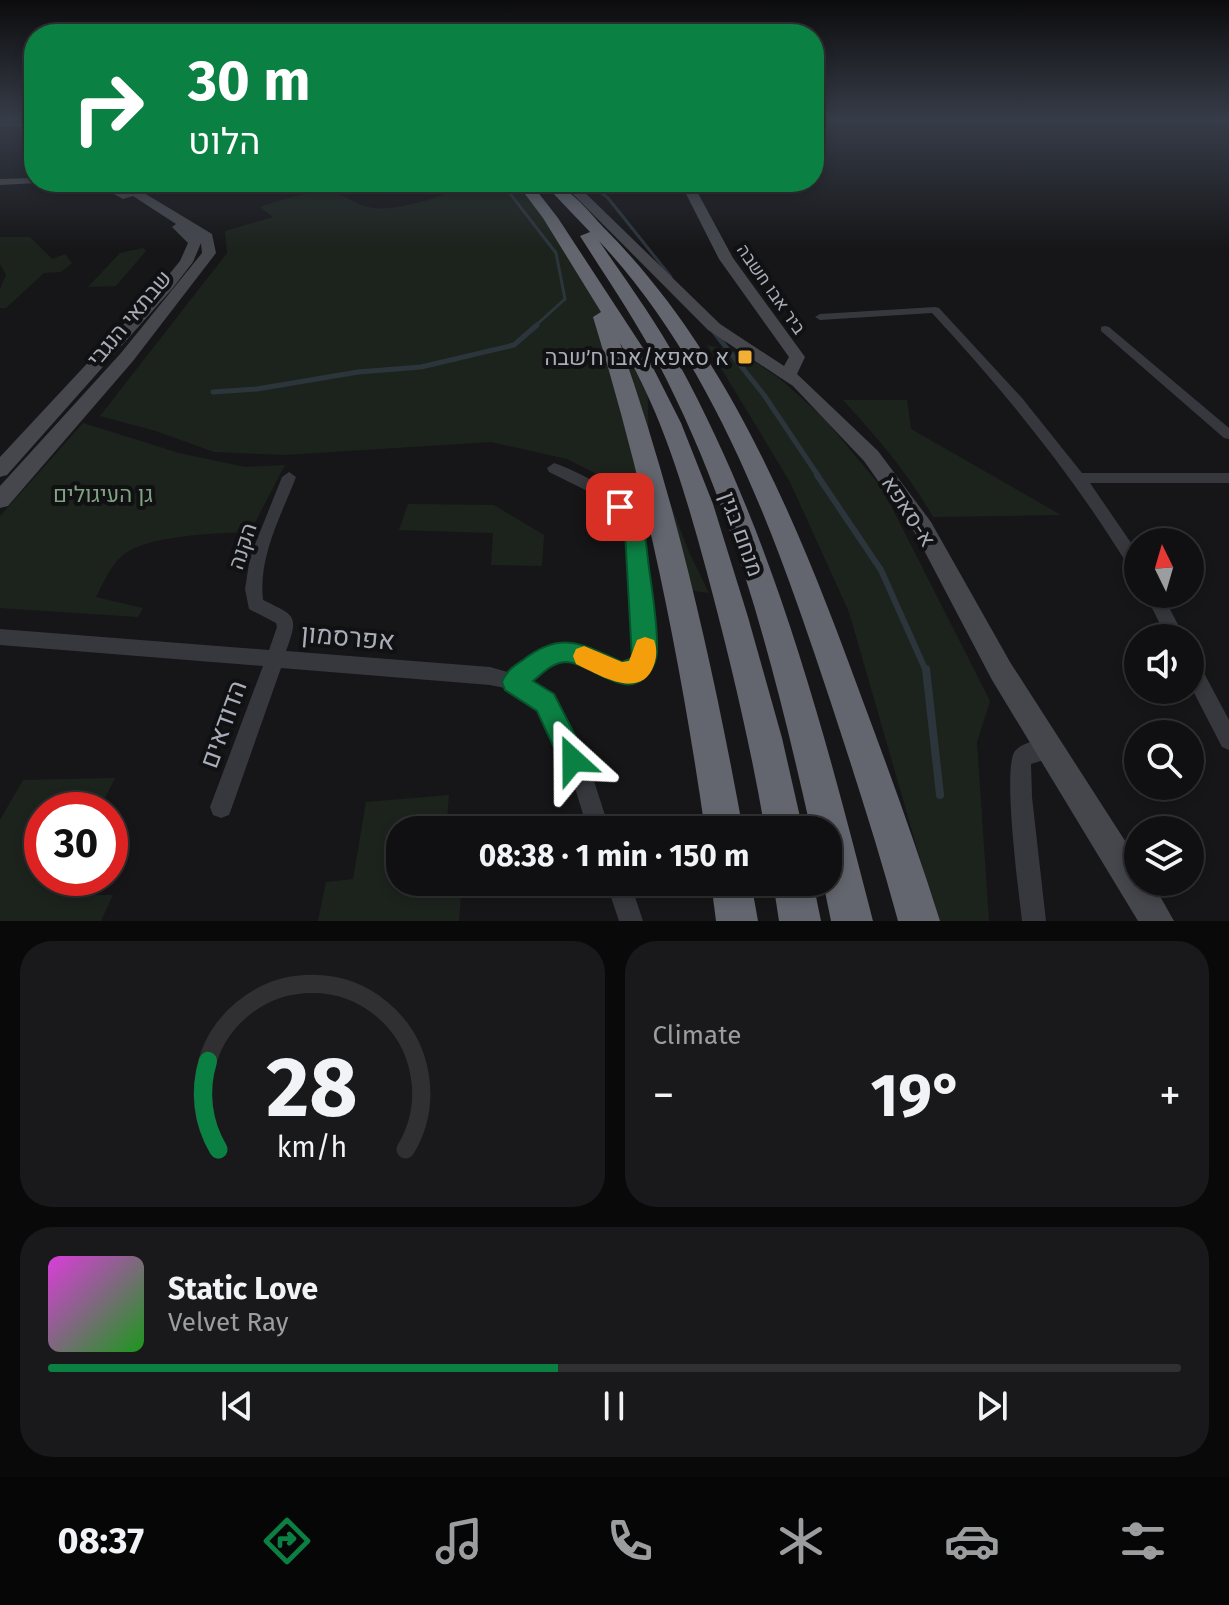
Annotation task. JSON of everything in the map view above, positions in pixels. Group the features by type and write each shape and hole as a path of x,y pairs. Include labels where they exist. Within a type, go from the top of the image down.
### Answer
{"highway":[{"name":"מנחם בגין","path":"531,192 549,215 646,371 687,466 741,642 773,768 782,816"},
{"name":"מנחם בגין","path":"562,192 648,327 695,418 719,473 782,650 815,766 852,921"},
{"path":"564,192 636,273 684,341 729,416 769,497 834,664 919,921"},
{"path":"590,280 640,434 677,580 705,708 722,816"},
{"path":"733,896 737,921"},
{"path":"796,896 800,921"}],"street":[{"path":"0,180 24,179"},
{"name":"שבתאי הנגבי","path":"0,470 167,286 194,247 195,242 189,234 120,192"},
{"name":"שבתאי הנגבי","path":"0,500 127,357 209,253 207,237 134,192"},
{"name":"א-סאפא","path":"566,192 714,327 788,375 841,422 904,499 1001,671 1157,921"},
{"name":"ביר אבו חשבה","path":"691,192 726,259 797,357 788,375"},
{"path":"820,317 935,310 1006,386 1079,478 1124,544"},
{"path":"1105,329 1229,435"},
{"path":"514,682 543,658 561,651 578,653 621,673 635,672 643,663 646,650 639,558 630,519 604,495 554,468"},
{"name":"הקנה","path":"273,659 286,627 283,618 255,604 252,580 289,477"},
{"path":"1079,478 1229,478"},
{"name":"אפרסמון","path":"1,639 490,676 514,682 545,703 564,736 594,816"},
{"name":"הדודאים","path":"221,807 273,659"},
{"path":"1204,693 1229,740"},
{"path":"1034,921 1021,797 1021,759 1028,753 1050,749"},
{"path":"623,896 631,921"}],"green space":[{"path":"450,192 526,192 547,220 647,368 649,448 689,552 709,593 666,587 658,542 630,491 567,459 491,442 284,455 214,452 156,431 100,416 227,253 225,231 273,217 260,207 321,193 340,195 361,205 383,208"},
{"path":"0,237 30,237 52,259 65,254 72,263 61,272 44,273 6,308 0,308 0,289 6,275 0,264"},
{"path":"143,248 146,251 116,286 88,287 120,253"},
{"path":"707,345 743,354 779,378 824,418 882,488 990,701 977,742 989,921 938,921 849,612 790,482"},
{"path":"843,400 907,400 911,429 1061,515 933,517 891,456"},
{"name":"גן העיגולים","path":"83,423 179,453 245,467 285,465 250,532 166,539 134,548 119,559 96,597 143,608 138,617 0,608 0,516"},
{"path":"408,504 494,505 544,535 542,566 491,565 493,533 399,530"},
{"path":"115,778 108,792 24,792 24,896 113,896 101,921 0,921 0,820 23,780"},
{"path":"449,795 447,816 386,816 386,896 461,896 459,921 318,921 326,882 353,879 366,802"}],"waterway":[{"path":"509,192 556,253 565,299 534,327"},
{"path":"600,192 671,277"},
{"path":"213,392 257,389 358,372 421,367 514,345 537,325"},
{"path":"714,332 764,395 819,477"},
{"path":"817,475 881,570 926,671"},
{"path":"926,669 940,795"}],"slow traffic":[{"path":"584,656 621,673 635,672 643,663 645,647"}],"place":[{"name":"א סאפא/אבו ח׳שבה","path":"745,357"}],"route":[{"path":"573,760 564,736 545,703 531,690 514,682 543,658 561,651 578,653 621,673 635,672 643,663 646,650 639,558 635,532 630,519 620,507"}]}
